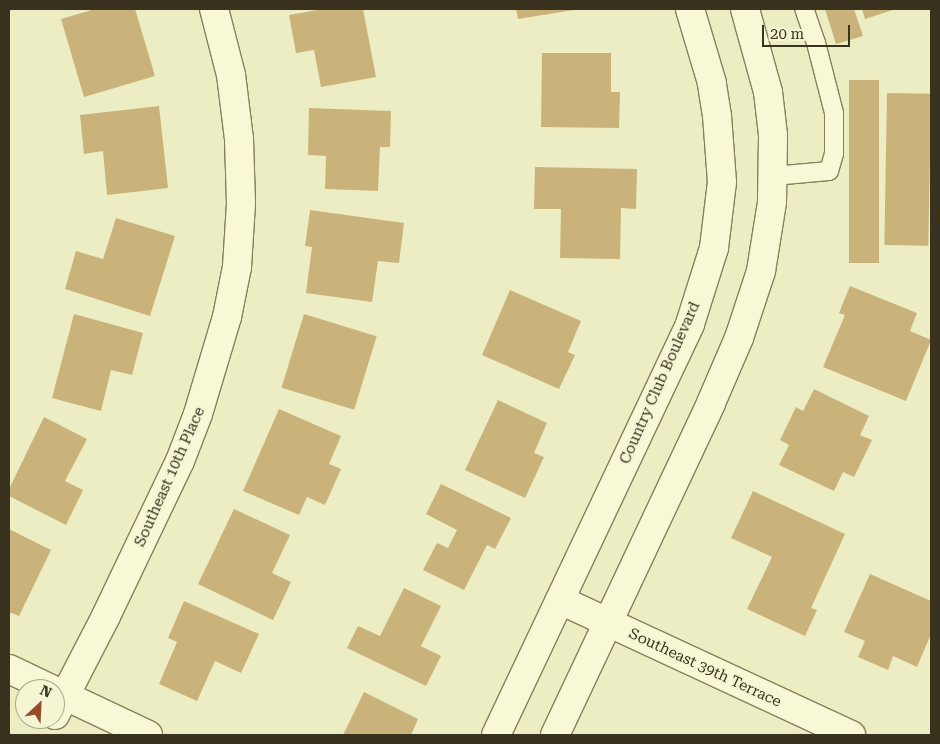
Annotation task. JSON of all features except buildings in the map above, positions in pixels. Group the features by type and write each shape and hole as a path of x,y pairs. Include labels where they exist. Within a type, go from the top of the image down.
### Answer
{"main road":[{"name":"Southeast 10th Place","path":"65,685 180,461 198,414 227,317 237,267 242,203 239,139 231,75 214,9"},
{"name":"Country Club Boulevard","path":"496,735 690,324 714,248 722,182 717,116 712,83 690,9"},
{"path":"555,735 739,338 761,271 769,233 773,176 773,135 768,92 746,9"},
{"name":"Southeast 39th Terrace","path":"560,600 851,735"},
{"path":"9,669 23,679"},
{"path":"65,705 148,735"}],"lane":[{"path":"773,176 829,171 834,154 834,113 816,44 804,9"}]}
